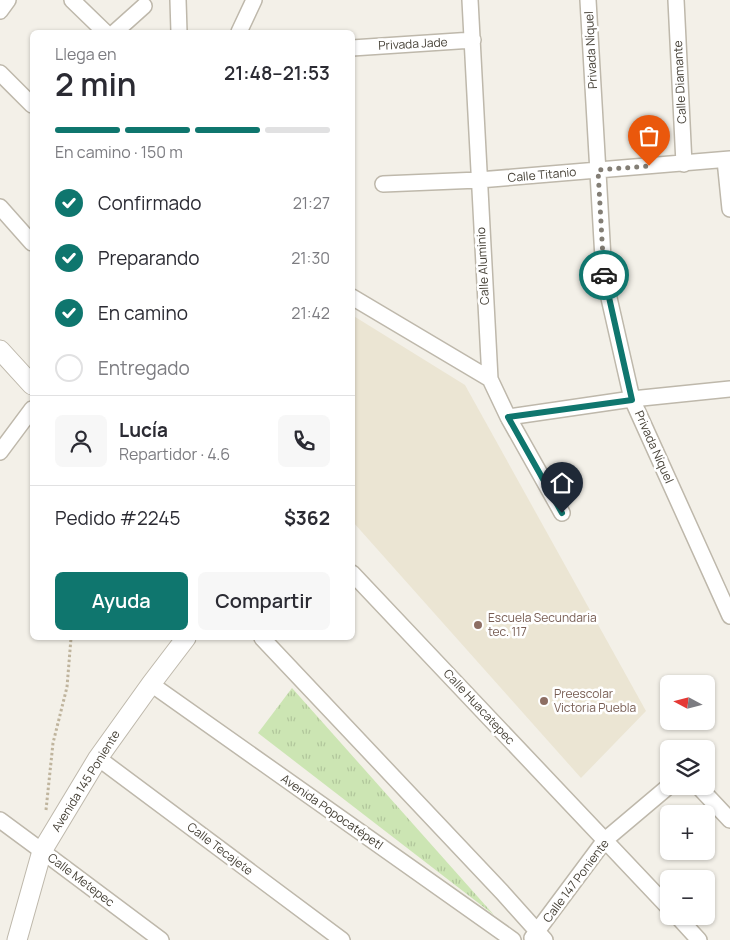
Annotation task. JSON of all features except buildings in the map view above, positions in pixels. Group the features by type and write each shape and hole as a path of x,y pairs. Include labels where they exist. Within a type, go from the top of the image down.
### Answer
{"street":[{"path":"0,11 8,0"},
{"path":"72,0 103,30"},
{"path":"178,0 179,30"},
{"path":"240,30 254,0"},
{"name":"Calle Aluminio","path":"470,0 490,379 508,417 562,513"},
{"name":"Privada Níquel","path":"588,0 604,276 632,400 730,616"},
{"name":"Calle Diamante","path":"676,0 684,164"},
{"path":"117,30 144,6"},
{"name":"Privada Jade","path":"355,48 473,40"},
{"path":"0,73 30,103"},
{"path":"728,160 730,209"},
{"name":"Calle Titanio","path":"383,184 479,180 728,160"},
{"path":"0,208 30,241"},
{"path":"355,298 490,379"},
{"path":"0,350 30,383"},
{"path":"508,417 730,389"},
{"path":"0,452 30,412"},
{"name":"Calle Huacatepec","path":"355,576 660,898"},
{"name":"Avenida 145 Poniente","path":"17,940 42,850 98,758 184,640"},
{"path":"264,640 488,878 537,938"},
{"name":"Avenida Popocatépetl","path":"151,684 513,940"},
{"name":"Calle Tecajete","path":"98,758 342,940"},
{"name":"Calle 147 Poniente","path":"537,938 605,840 660,794"},
{"path":"706,795 730,820"},
{"name":"Calle Metepec","path":"0,820 161,940"},
{"path":"685,925 699,940"}],"path":[{"path":"46,812 53,743 67,687 71,640"}],"shaded area":[{"path":"355,317 465,385 646,711 581,778 355,524"}],"green space":[{"path":"292,688 494,915 258,733"}],"way so far":[{"path":"604,275 598,170 649,166"}],"place":[{"name":"Escuela Secundaria tec. 117","path":"478,625"},
{"name":"Preescolar Victoria Puebla","path":"544,701"}],"route":[{"path":"562,513 508,417 632,400 604,275"}]}
